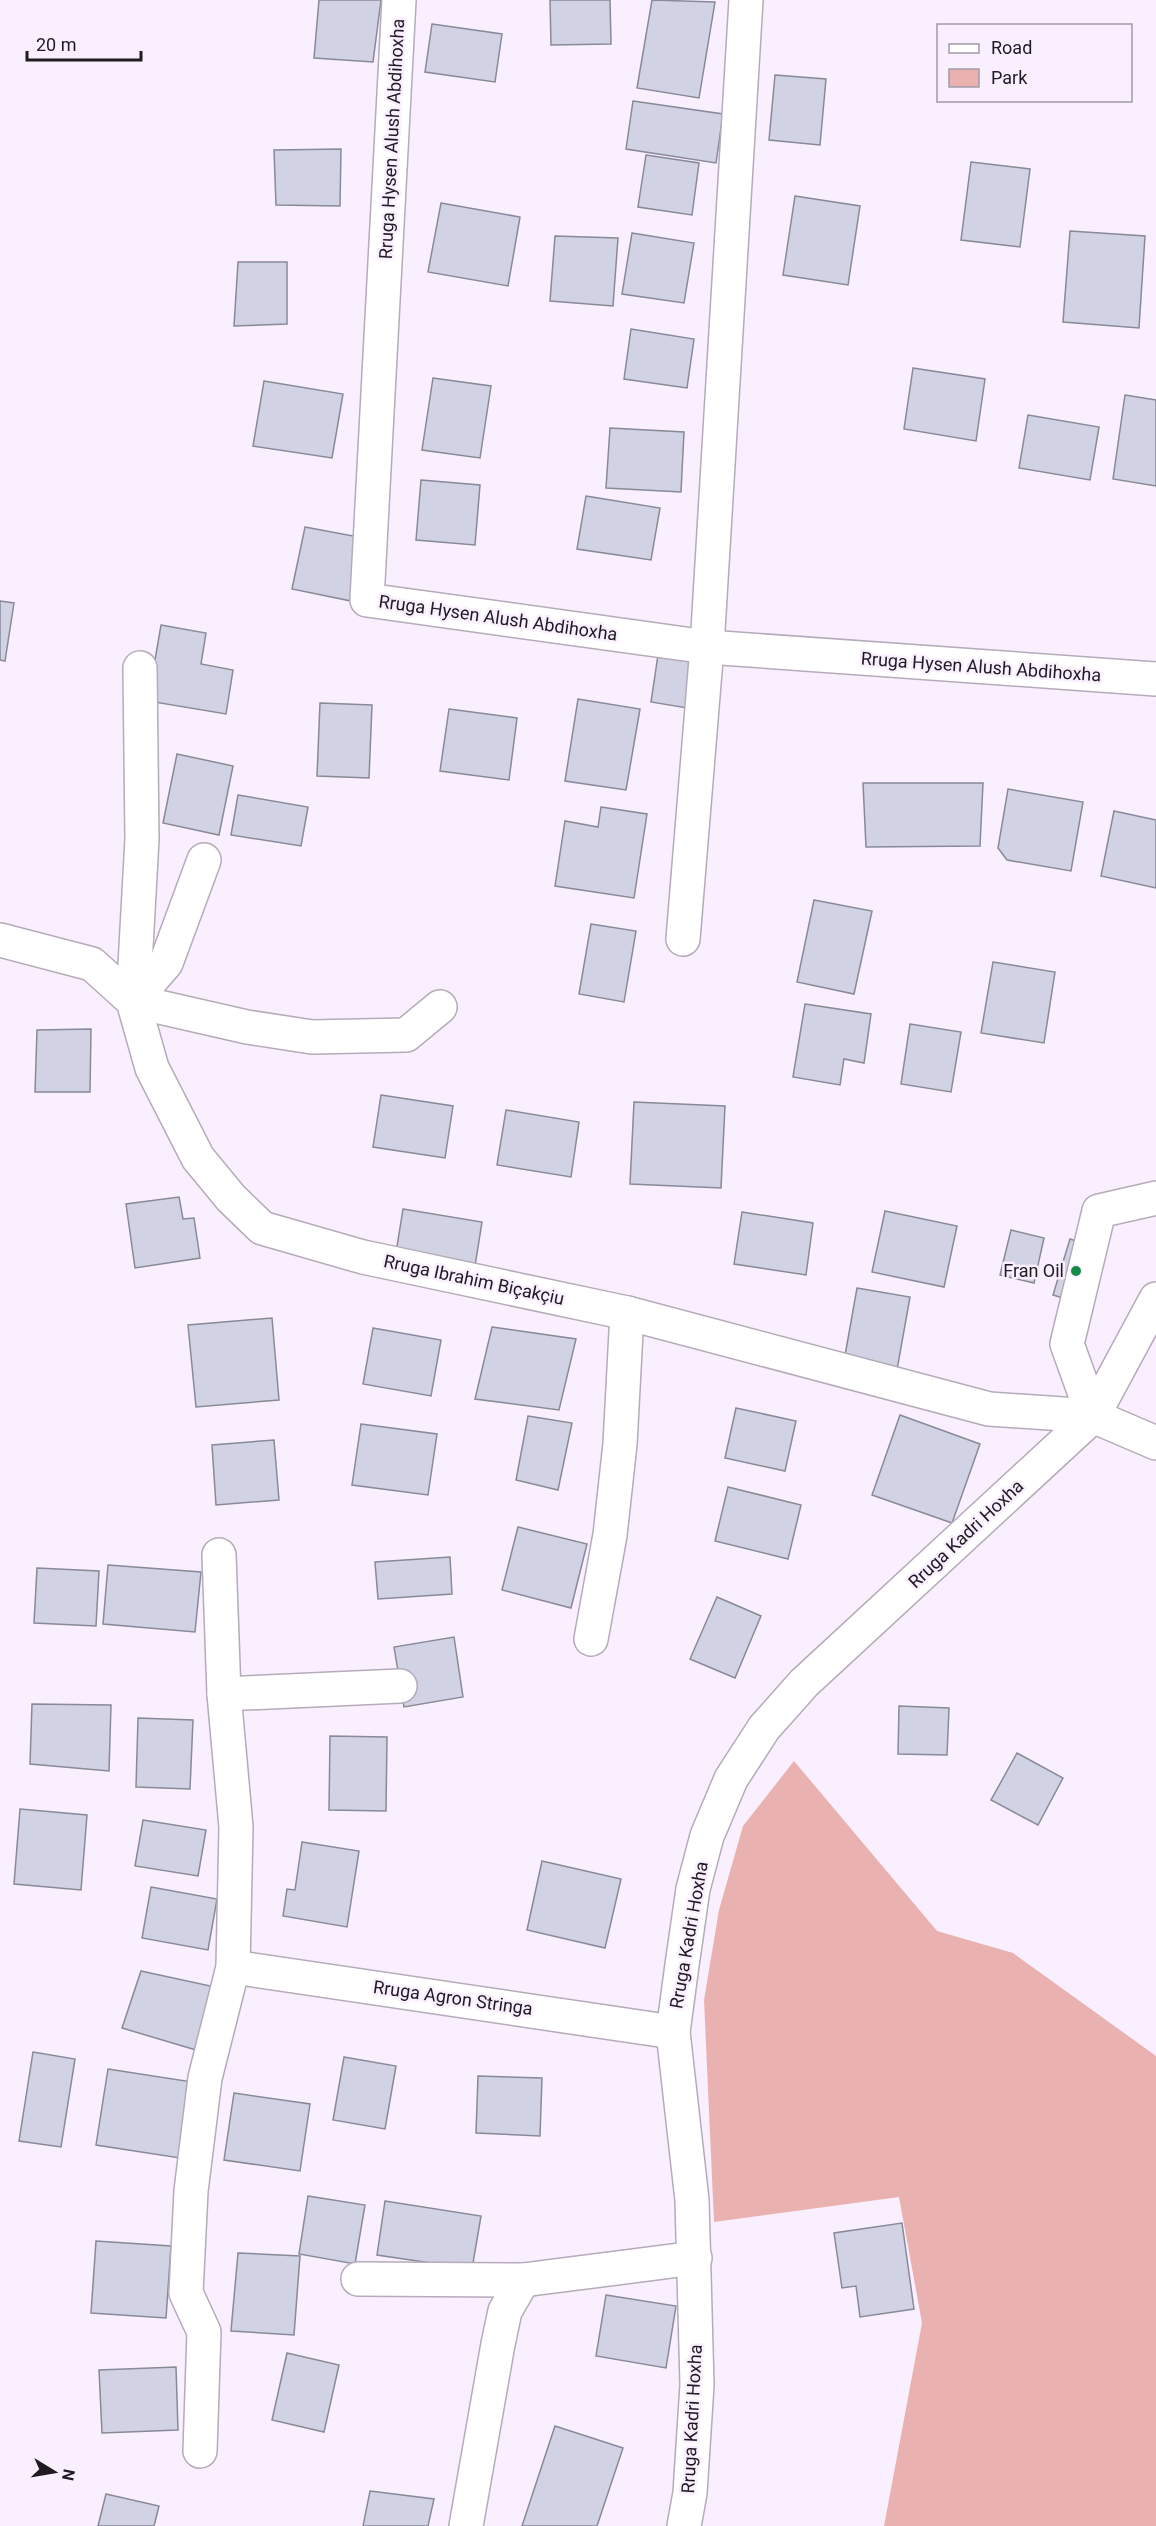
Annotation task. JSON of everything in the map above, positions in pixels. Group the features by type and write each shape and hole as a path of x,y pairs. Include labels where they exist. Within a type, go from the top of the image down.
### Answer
{"street":[{"name":"Rruga Hysen Alush Abdihoxha","path":"399,0 367,600 707,647 1156,680"},
{"path":"683,939 707,647 746,0"},
{"path":"133,1000 142,839 140,668"},
{"path":"133,1000 166,963 204,860"},
{"path":"0,940 92,964 133,1000 247,1027 312,1037 406,1035 440,1007"},
{"name":"Rruga Ibrahim Biçakçiu","path":"133,1000 152,1068 198,1158 231,1198 262,1228 363,1257 627,1313 989,1409 1093,1416 1156,1443"},
{"path":"1093,1416 1067,1344 1099,1211 1156,1198"},
{"name":"Rruga Kadri Hoxha","path":"684,2526 690,2493 698,2385 692,2200 673,2032 693,1889 707,1836 731,1779 764,1728 804,1683 1093,1416 1156,1299"},
{"path":"591,1639 613,1512 620,1444 627,1313"},
{"path":"200,2451 204,2332 186,2293 191,2191 205,2078 233,1967 236,1827 224,1694 219,1555"},
{"path":"224,1694 400,1686"},
{"name":"Rruga Agron Stringa","path":"233,1967 673,2032"},
{"path":"358,2279 523,2280 694,2258"},
{"path":"466,2526 505,2311 523,2280"}],"green space":[{"path":"794,1761 937,1931 1013,1953 1156,2056 1156,2526 884,2526 922,2323 899,2197 714,2222 704,2000 719,1910 743,1826"}],"building":[{"path":"319,0 381,0 373,62 314,58"},
{"path":"550,0 610,0 611,44 551,45"},
{"path":"652,0 715,2 699,98 637,88"},
{"path":"432,24 502,34 495,82 425,72"},
{"path":"775,75 826,79 820,145 769,140"},
{"path":"633,101 723,114 716,163 626,149"},
{"path":"341,149 340,206 276,205 274,150"},
{"path":"646,155 699,163 692,215 638,207"},
{"path":"971,162 1030,169 1020,247 961,240"},
{"path":"795,196 860,206 848,285 783,275"},
{"path":"441,203 520,217 508,286 428,272"},
{"path":"1070,231 1145,236 1139,328 1063,322"},
{"path":"632,233 694,243 684,303 622,294"},
{"path":"555,236 618,238 613,306 550,301"},
{"path":"238,262 287,262 287,324 234,326"},
{"path":"631,329 694,339 687,388 624,379"},
{"path":"913,368 985,379 976,441 904,429"},
{"path":"433,378 491,386 480,458 422,450"},
{"path":"264,381 343,394 332,458 253,446"},
{"path":"1125,395 1156,400 1156,486 1113,479"},
{"path":"1028,415 1099,427 1090,480 1019,468"},
{"path":"610,428 684,432 681,492 606,488"},
{"path":"421,480 480,485 475,545 416,540"},
{"path":"586,496 660,508 651,560 577,549"},
{"path":"305,527 364,538 351,601 292,589"},
{"path":"0,601 14,603 5,661 0,660"},
{"path":"161,625 206,633 201,664 233,670 226,714 148,701"},
{"path":"658,655 695,660 687,708 651,702"},
{"path":"578,699 640,709 626,790 565,781"},
{"path":"320,703 372,705 369,778 317,776"},
{"path":"449,709 517,718 509,780 440,771"},
{"path":"177,754 233,766 219,835 163,823"},
{"path":"863,783 983,783 980,846 866,847"},
{"path":"1008,789 1083,802 1071,871 1007,860 998,848"},
{"path":"238,795 308,807 301,846 231,835"},
{"path":"601,807 647,814 634,898 555,886 565,821 598,827"},
{"path":"1114,811 1156,820 1156,888 1101,876"},
{"path":"814,900 872,911 854,994 797,982"},
{"path":"591,924 636,931 624,1002 579,994"},
{"path":"993,962 1055,972 1044,1043 981,1033"},
{"path":"805,1004 871,1014 864,1063 844,1059 840,1085 793,1077"},
{"path":"910,1024 961,1032 951,1092 901,1084"},
{"path":"91,1029 90,1092 35,1092 37,1030"},
{"path":"381,1095 453,1106 445,1158 373,1147"},
{"path":"634,1102 725,1106 721,1188 630,1184"},
{"path":"506,1110 579,1122 571,1177 497,1165"},
{"path":"179,1197 183,1219 194,1218 200,1258 135,1268 126,1204"},
{"path":"403,1209 482,1222 474,1272 395,1259"},
{"path":"885,1211 957,1226 944,1287 872,1272"},
{"path":"742,1212 813,1223 806,1275 734,1264"},
{"path":"1011,1230 1044,1238 1034,1283 1000,1275"},
{"name":"Fran Oil","path":"1070,1239 1099,1248 1082,1304 1053,1295"},
{"path":"857,1288 910,1297 897,1370 844,1361"},
{"path":"272,1318 279,1400 196,1407 188,1325"},
{"path":"492,1327 576,1339 559,1410 475,1399"},
{"path":"373,1328 441,1340 431,1396 363,1384"},
{"path":"736,1408 796,1421 785,1471 725,1458"},
{"path":"900,1415 980,1444 952,1523 872,1495"},
{"path":"528,1416 572,1423 558,1490 516,1480"},
{"path":"361,1424 437,1434 428,1495 352,1485"},
{"path":"274,1440 279,1500 216,1505 212,1445"},
{"path":"728,1487 801,1505 788,1559 715,1541"},
{"path":"518,1527 587,1544 571,1608 502,1590"},
{"path":"450,1557 452,1594 378,1599 375,1562"},
{"path":"108,1565 201,1572 195,1632 103,1624"},
{"path":"37,1568 99,1571 96,1626 34,1623"},
{"path":"717,1597 761,1616 735,1678 690,1659"},
{"path":"454,1637 463,1697 404,1707 394,1647"},
{"path":"32,1704 111,1705 109,1771 30,1764"},
{"path":"899,1706 949,1708 947,1755 898,1754"},
{"path":"138,1718 193,1720 190,1789 136,1787"},
{"path":"330,1736 387,1737 386,1811 329,1810"},
{"path":"1017,1753 1063,1778 1038,1825 991,1800"},
{"path":"20,1809 87,1815 81,1890 14,1884"},
{"path":"143,1820 206,1830 198,1876 135,1866"},
{"path":"302,1842 359,1851 347,1927 283,1916 287,1889 295,1890"},
{"path":"542,1861 621,1879 605,1948 527,1930"},
{"path":"151,1887 217,1899 208,1950 142,1938"},
{"path":"141,1971 215,1987 196,2050 122,2028"},
{"path":"33,2052 75,2059 61,2147 19,2141"},
{"path":"344,2057 396,2066 385,2129 333,2120"},
{"path":"108,2069 199,2083 180,2158 96,2145"},
{"path":"478,2076 542,2078 540,2136 476,2133"},
{"path":"234,2093 310,2104 300,2171 224,2160"},
{"path":"308,2196 365,2205 355,2264 299,2254"},
{"path":"385,2201 481,2216 472,2269 377,2255"},
{"path":"902,2223 914,2309 860,2317 856,2286 842,2288 834,2233"},
{"path":"96,2241 171,2246 166,2318 91,2313"},
{"path":"238,2253 300,2256 294,2335 231,2331"},
{"path":"606,2295 676,2306 666,2368 596,2356"},
{"path":"287,2353 339,2365 324,2432 272,2420"},
{"path":"176,2367 178,2430 102,2433 99,2370"},
{"path":"555,2426 623,2448 597,2526 522,2526"},
{"path":"370,2491 434,2499 428,2526 363,2526"},
{"path":"106,2494 159,2506 154,2526 98,2526"}],"place":[{"name":"Fran Oil","path":"1076,1271"}]}
